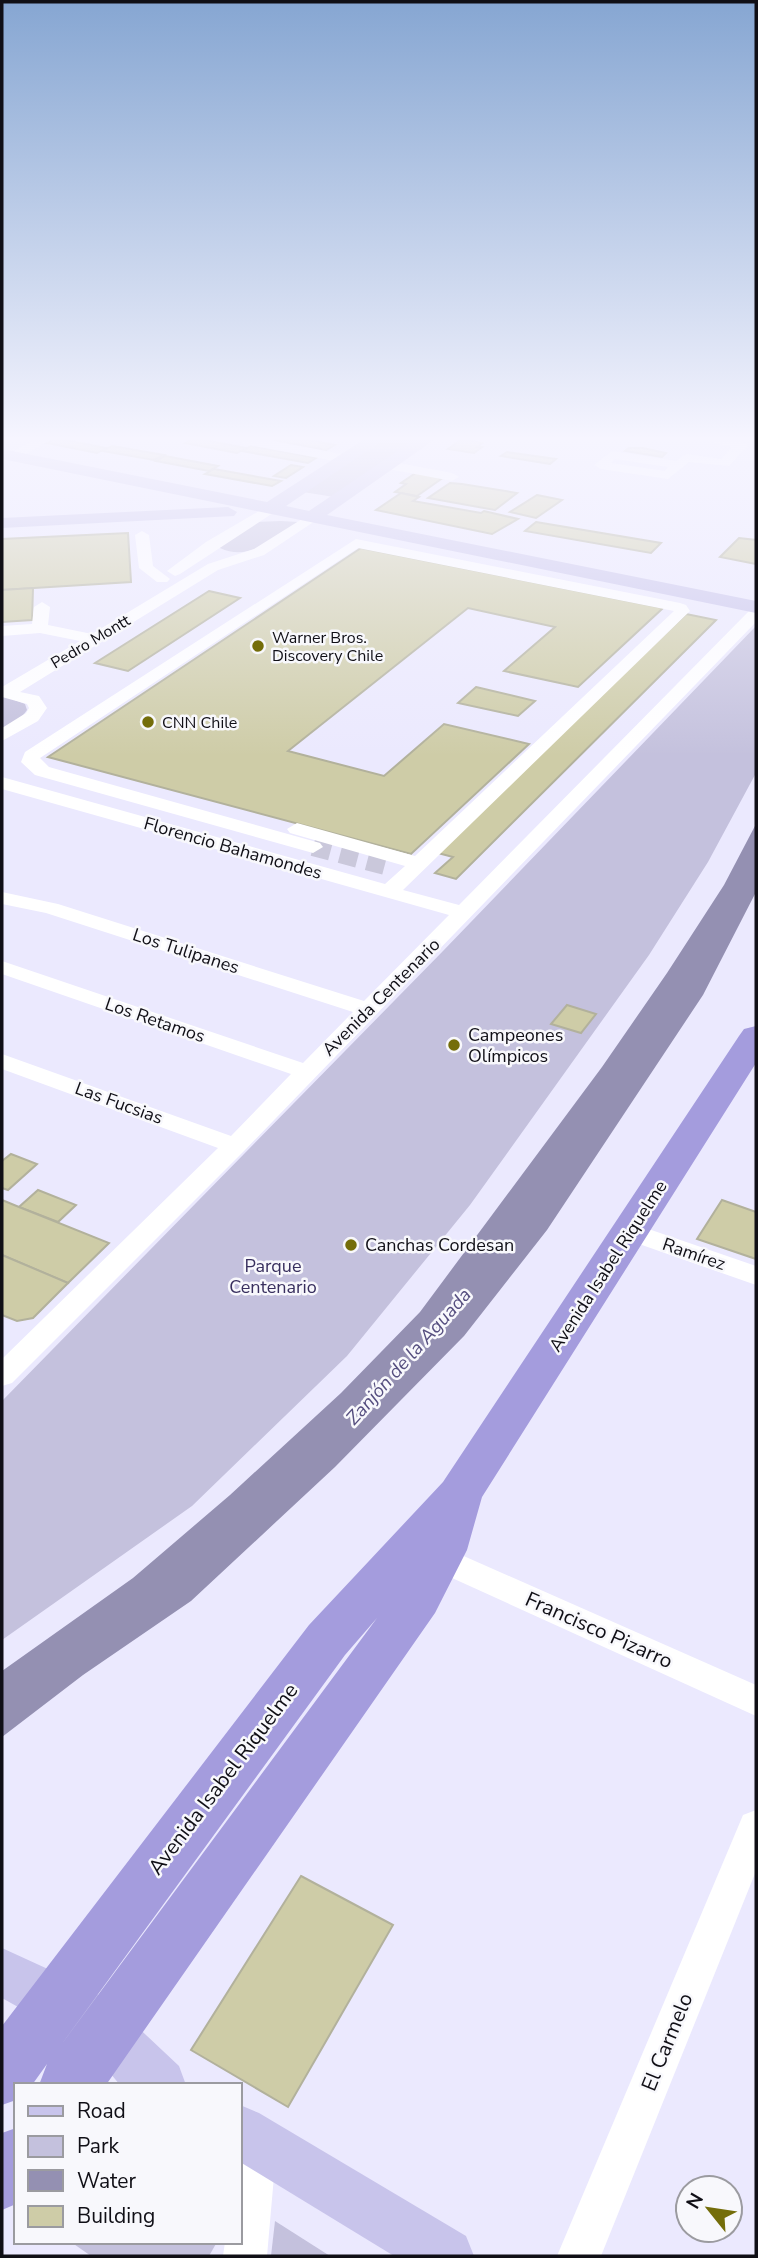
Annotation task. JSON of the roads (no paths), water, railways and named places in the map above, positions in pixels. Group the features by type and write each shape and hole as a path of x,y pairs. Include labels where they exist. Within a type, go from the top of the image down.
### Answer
{"highway":[{"name":"Avenida Isabel Riquelme","path":"23,2037 327,1640 397,1560 460,1495 756,1037"},
{"name":"Avenida Isabel Riquelme","path":"86,2061 418,1599 441,1559 454,1528 460,1495"},
{"path":"2,2178 14,2162"}],"main road":[{"path":"459,545 756,606"},
{"path":"2,1972 23,2037 86,2061 153,2080"},
{"path":"248,2137 446,2256"}],"street":[{"path":"143,545 146,568 162,579"},
{"name":"Pedro Montt","path":"4,692 93,639 162,579 211,545"},
{"path":"212,545 223,553 249,555"},
{"name":"Pedro Montt","path":"117,616 217,564 264,550 271,545"},
{"path":"313,847 42,771 30,762 31,756 349,545"},
{"path":"374,545 680,608 680,614 389,892"},
{"path":"40,628 42,607"},
{"name":"Avenida Centenario","path":"6,1366 235,1146 756,613"},
{"path":"117,616 146,627"},
{"name":"Pedro Montt","path":"47,648 91,622"},
{"path":"2,631 40,628 93,639"},
{"name":"Pedro Montt","path":"2,736 32,717 38,708 33,701 4,692"},
{"name":"Florencio Bahamondes","path":"2,783 464,913"},
{"path":"245,828 257,823 287,826 417,863"},
{"name":"Los Tulipanes","path":"2,898 51,908 369,1010"},
{"name":"Los Retamos","path":"2,968 307,1072"},
{"name":"Las Fucsias","path":"2,1061 235,1146"},
{"name":"Ramírez","path":"631,1232 756,1276"},
{"name":"Francisco Pizarro","path":"441,1559 756,1701"},
{"name":"El Carmelo","path":"579,2256 756,1827"},
{"path":"245,2256 248,2137"}],"water":[{"name":"Zanjón de la Aguada","path":"756,824 756,892 703,995 547,1230 464,1336 335,1467 191,1601 83,1675 2,1737 2,1671 133,1578 230,1495 341,1393 420,1312 602,1067 667,973 724,885"}],"tunnel":[{"path":"313,847 385,866"}],"place":[{"name":"Warner Bros. Discovery Chile","path":"258,646"},
{"name":"CNN Chile","path":"148,722"},
{"name":"Campeones Olímpicos","path":"454,1045"},
{"name":"Canchas Cordesan","path":"351,1245"}],"park label":[{"name":"Parque Centenario","path":"273,1276"}]}
